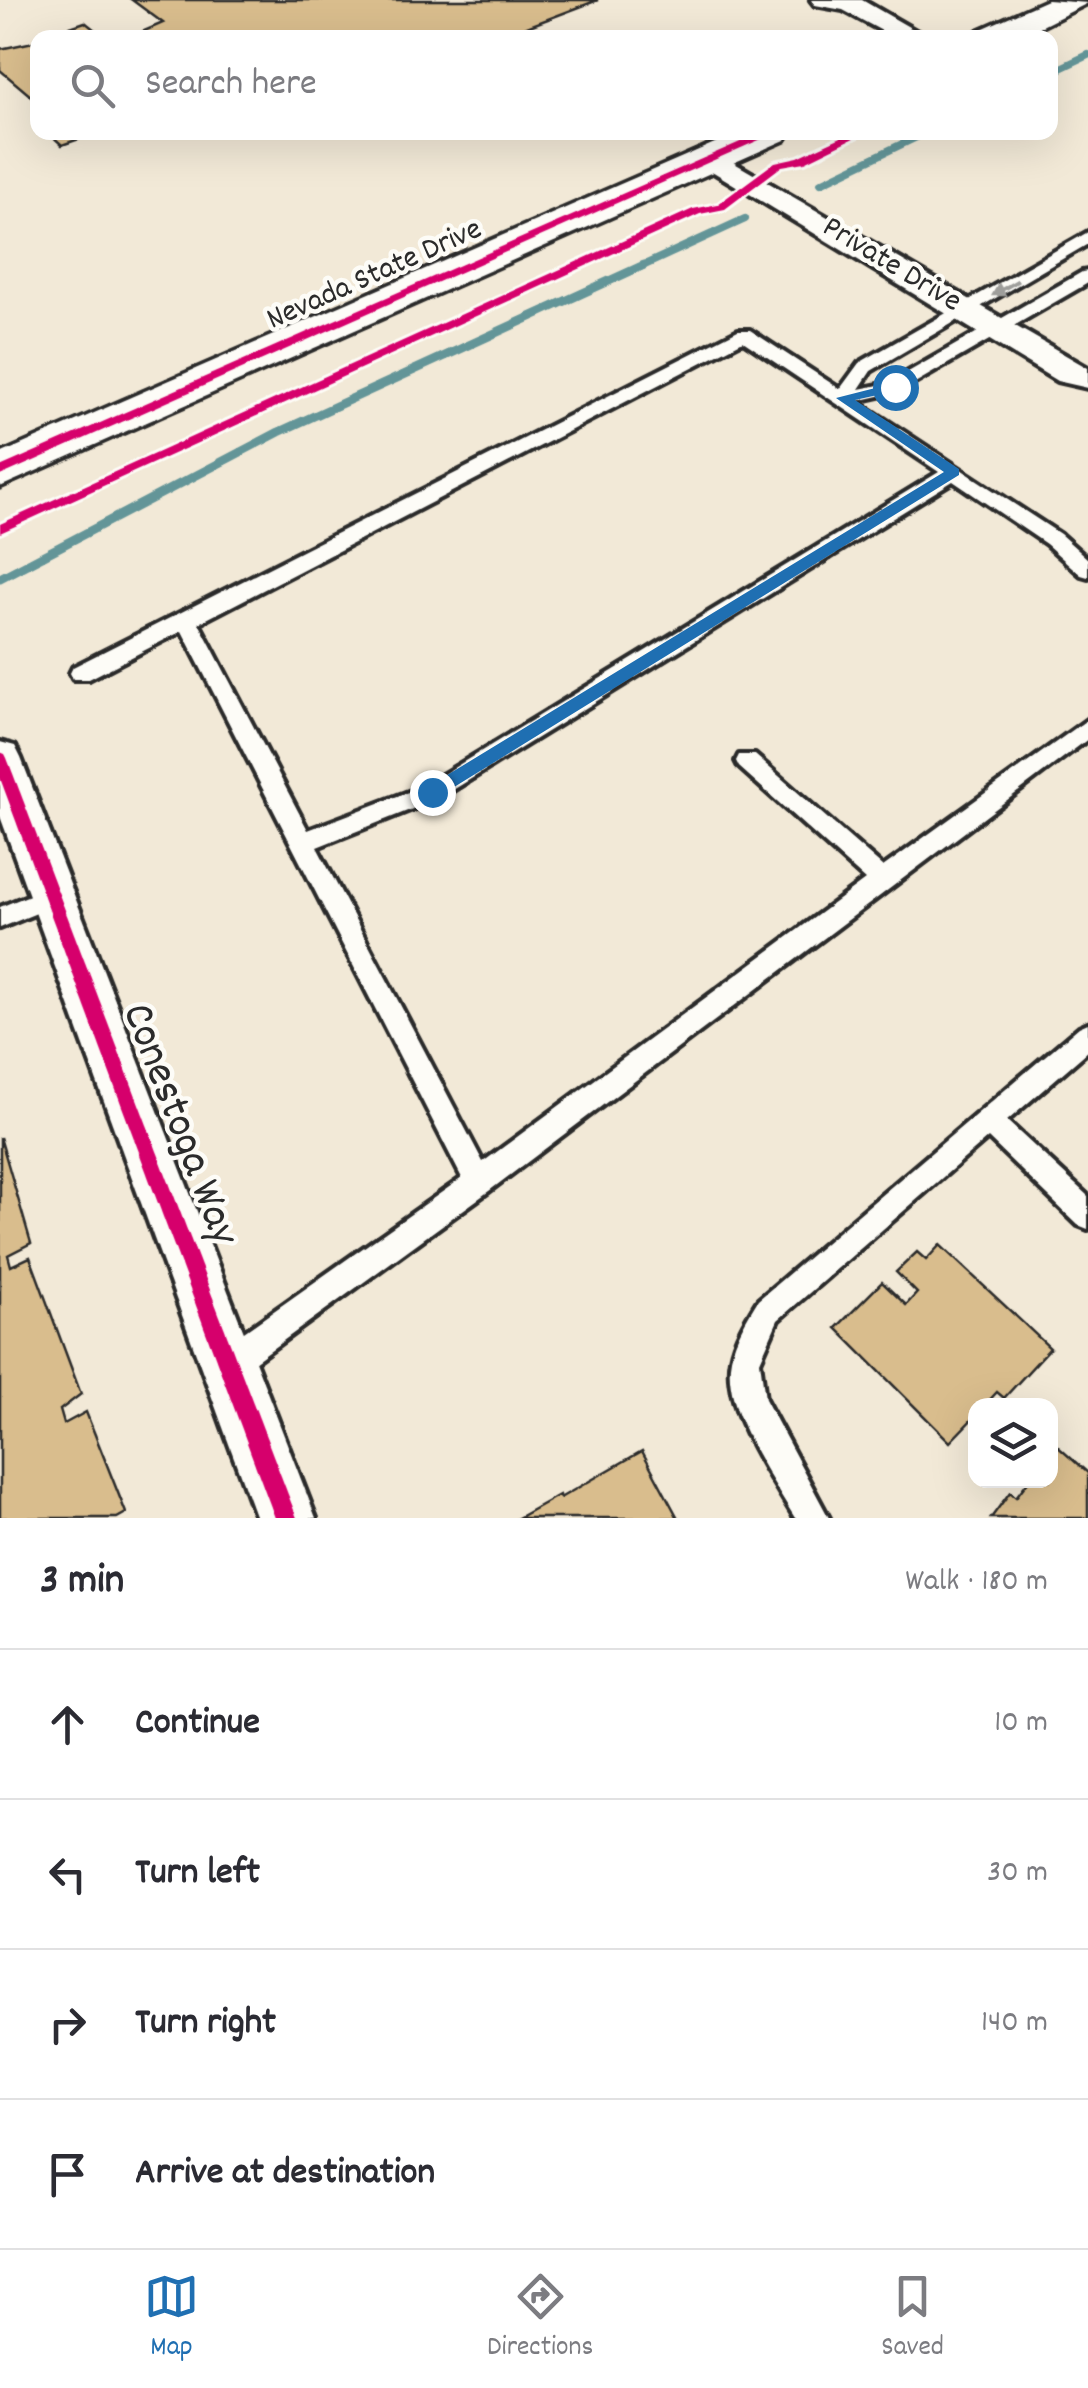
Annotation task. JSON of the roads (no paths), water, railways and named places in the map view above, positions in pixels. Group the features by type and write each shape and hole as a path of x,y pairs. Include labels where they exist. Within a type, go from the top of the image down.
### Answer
{"street":[{"path":"1006,30 1074,0"},
{"path":"867,30 829,10 828,1 849,3 900,30"},
{"name":"Nevada State Drive","path":"0,472 754,140"},
{"name":"Private Drive","path":"712,159 1082,384"},
{"name":"Conestoga Way","path":"0,758 286,1518"}],"lane":[{"path":"843,398 865,367 1088,237"},
{"path":"843,398 895,387 1088,276"},
{"path":"81,673 744,334 1052,539 1088,570"},
{"path":"883,357 914,377"},
{"path":"304,842 432,792 954,472"},
{"path":"187,620 479,1182"},
{"path":"228,1362 479,1182 1088,727"},
{"path":"747,761 881,880"},
{"path":"0,918 52,896"},
{"path":"814,1518 748,1396 744,1362 754,1334 768,1310 1088,1035"},
{"path":"988,1121 1088,1215"}],"waterway":[{"path":"1058,69 1088,55"},
{"path":"821,183 910,140"},
{"path":"638,268 745,219"},
{"path":"0,578 279,432 644,265"}]}
